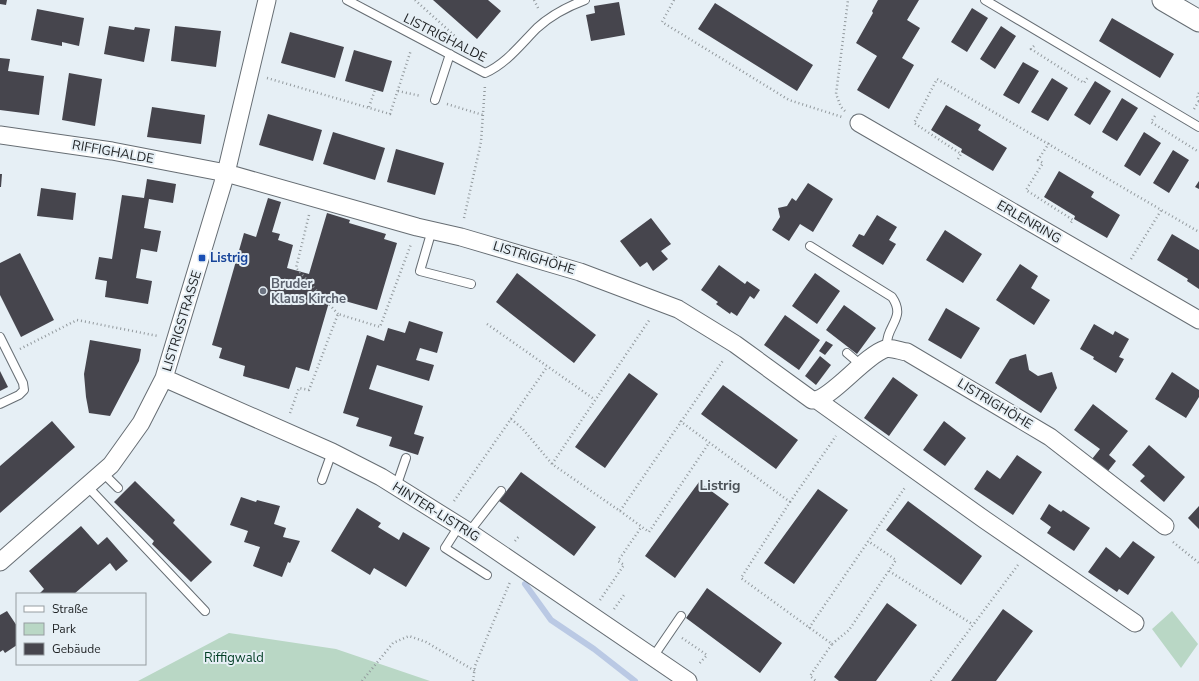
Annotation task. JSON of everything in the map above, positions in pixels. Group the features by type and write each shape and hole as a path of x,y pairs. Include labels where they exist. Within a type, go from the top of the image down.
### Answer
{"street":[{"name":"LISTRIGSTRASSE","path":"0,562 111,465 141,423 164,378 226,173 267,0"},
{"path":"1163,0 1199,21"},
{"name":"ERLENRING","path":"859,122 1199,320"},
{"name":"RIFFIGHALDE","path":"0,135 112,150 226,173"},
{"name":"LISTRIGHÖHE","path":"226,173 425,228 460,236 580,272 678,309 735,344 808,398 817,400 915,471 1135,623"},
{"path":"817,400 826,395 861,364 887,348"},
{"name":"LISTRIGHÖHE","path":"887,348 907,352 1050,437 1167,532"},
{"name":"HINTER-LISTRIG","path":"164,378 332,452 396,487 517,564 688,681"}],"lane":[{"name":"LISTRIGHALDE","path":"348,0 485,73 497,68 539,27 572,5 586,0"},
{"path":"985,0 1199,127"},
{"path":"435,100 450,54"},
{"path":"425,228 420,271 471,284"},
{"path":"810,246 892,297 898,306 899,313 886,339 887,348"},
{"path":"0,337 23,383 24,390 19,395 0,404"},
{"path":"847,353 861,364"},
{"path":"322,480 332,452"},
{"path":"396,487 406,458"},
{"path":"102,472 118,488"},
{"path":"87,486 205,611"},
{"path":"487,575 445,548 501,491"},
{"path":"652,656 681,616"}],"path":[{"path":"415,0 468,47 461,60"},
{"path":"674,0 662,22 789,100 859,122"},
{"path":"848,0 836,94 841,107 859,122"},
{"path":"250,73 390,114 415,36"},
{"path":"460,236 481,142 485,73"},
{"path":"949,175 961,154 914,123 937,79 1162,209 1199,232"},
{"path":"369,107 376,90"},
{"path":"1199,93 1197,96 1199,101"},
{"path":"1162,105 1151,122 1199,152"},
{"path":"465,110 483,115"},
{"path":"1048,143 1038,160 1043,163 1026,190 1073,220 1060,240"},
{"path":"313,197 296,268 338,314 380,327 425,228"},
{"path":"1121,275 1162,209"},
{"path":"552,464 660,302"},
{"path":"284,431 299,388 309,390 338,314"},
{"path":"9,355 77,320 159,336"},
{"path":"487,324 594,399"},
{"path":"620,511 680,421 735,344"},
{"path":"451,507 547,367"},
{"path":"511,420 522,428 552,464 649,532 710,443"},
{"path":"680,421 790,502"},
{"path":"832,644 741,578 790,502 846,422"},
{"path":"809,628 915,471"},
{"path":"590,614 624,565 618,561 642,526"},
{"path":"1167,532 1199,563"},
{"path":"816,681 810,676 832,644 849,630 896,560 868,541"},
{"path":"931,681 972,624 1029,550"},
{"path":"473,681 475,671 517,564"},
{"path":"889,571 972,624"},
{"path":"610,614 624,595"},
{"path":"362,681 393,643 409,636 426,642 475,671"},
{"path":"678,644 682,638 707,655 699,665 692,662"}],"green space":[{"path":"1172,611 1198,644 1181,668 1152,629"},
{"name":"Riffigwald","path":"229,633 336,649 430,681 138,681"}],"building":[{"path":"0,0 7,0 6,5 0,4"},
{"path":"433,0 488,0 501,11 477,39"},
{"path":"878,0 919,0 907,20 920,28 902,58 914,65 889,109 857,90 877,56 856,43 873,13 872,11"},
{"path":"619,2 625,35 591,41 586,15 595,13 594,6"},
{"path":"715,3 813,65 797,91 698,29"},
{"path":"972,8 988,18 967,52 951,42"},
{"path":"37,9 84,18 79,46 62,42 62,46 31,40"},
{"path":"1112,18 1174,54 1160,78 1099,41"},
{"path":"109,26 134,30 135,27 150,29 144,62 104,54"},
{"path":"175,26 221,31 216,67 171,61"},
{"path":"1001,26 1016,36 995,69 980,59"},
{"path":"290,32 344,47 335,78 281,63"},
{"path":"354,50 392,61 383,92 345,81"},
{"path":"0,58 10,59 8,71 44,76 39,115 0,110"},
{"path":"1023,62 1039,71 1019,104 1003,95"},
{"path":"69,73 102,79 95,126 62,120"},
{"path":"1052,78 1068,88 1048,121 1031,112"},
{"path":"1095,81 1111,91 1090,125 1074,115"},
{"path":"1122,98 1138,108 1117,141 1102,132"},
{"path":"946,105 981,125 978,130 1007,148 993,171 961,152 962,149 931,130"},
{"path":"152,107 205,115 201,144 147,137"},
{"path":"268,114 322,130 313,161 259,145"},
{"path":"333,132 385,148 375,180 323,164"},
{"path":"1144,132 1161,143 1140,176 1124,166"},
{"path":"396,149 444,163 435,195 387,182"},
{"path":"1173,150 1189,160 1169,193 1153,183"},
{"path":"1059,171 1094,192 1091,197 1120,215 1107,238 1074,219 1075,216 1044,197"},
{"path":"0,174 2,174 1,187 0,187"},
{"path":"147,179 176,184 173,203 149,199 144,228 161,231 157,252 141,249 136,278 152,281 148,304 105,297 107,281 95,279 99,257 112,259 122,195 144,198"},
{"path":"1199,181 1199,189 1195,187"},
{"path":"808,183 833,199 813,232 800,224 789,241 772,230 780,217 778,208 787,206 792,198 796,201"},
{"path":"41,188 76,193 73,220 37,216"},
{"name":"Bruder Klaus Kirche","path":"268,198 281,202 272,232 280,234 278,240 293,245 287,268 309,274 327,213 350,220 349,223 386,234 384,239 397,243 377,310 345,301 346,297 332,292 309,371 296,367 289,389 243,376 245,366 219,358 222,348 212,345 244,233 256,237"},
{"path":"877,215 897,227 889,240 896,244 883,265 852,246 859,234 864,236"},
{"path":"651,218 671,244 661,251 668,259 653,271 647,262 640,267 620,241"},
{"path":"945,230 982,254 963,283 926,260"},
{"path":"1172,234 1199,250 1199,289 1187,281 1188,279 1157,260"},
{"path":"20,253 54,320 21,337 0,295 0,263"},
{"path":"1020,264 1038,276 1031,288 1050,300 1034,325 996,300"},
{"path":"719,265 745,284 747,281 760,290 754,299 750,296 737,316 731,312 730,314 716,304 718,302 701,290"},
{"path":"517,273 596,335 574,363 496,302"},
{"path":"815,273 840,291 817,324 792,306"},
{"path":"844,305 876,328 857,354 826,330"},
{"path":"946,308 980,328 961,359 928,340"},
{"path":"785,315 820,340 799,370 764,345"},
{"path":"409,321 443,332 437,353 420,348 416,360 434,365 429,381 377,365 369,389 423,406 414,434 424,437 418,455 389,446 392,437 356,426 359,418 343,413 367,335 384,341 388,328 405,333"},
{"path":"1094,324 1113,335 1115,331 1129,339 1119,357 1124,359 1116,373 1080,349"},
{"path":"90,340 141,349 139,361 110,416 89,413 84,374"},
{"path":"826,341 833,345 825,355 819,351"},
{"path":"1026,354 1029,370 1038,376 1052,372 1057,388 1041,413 995,383 1010,359"},
{"path":"820,356 831,365 816,385 805,376"},
{"path":"0,371 8,387 0,391"},
{"path":"1172,372 1199,390 1199,397 1186,418 1155,399"},
{"path":"629,373 658,394 605,468 575,447"},
{"path":"893,377 918,395 889,436 864,418"},
{"path":"723,385 798,440 776,469 701,414"},
{"path":"1093,404 1128,431 1109,455 1116,461 1108,471 1092,459 1100,449 1074,430"},
{"path":"52,421 75,447 0,513 0,466"},
{"path":"944,421 966,438 945,466 923,450"},
{"path":"1149,445 1185,477 1164,502 1140,481 1145,476 1132,465"},
{"path":"1017,455 1042,472 1013,515 974,489 987,470 1000,479"},
{"path":"521,472 596,527 574,556 499,501"},
{"path":"135,481 175,520 173,523 212,562 191,582 152,544 154,541 114,502"},
{"path":"699,482 729,504 675,578 645,556"},
{"path":"818,489 848,510 794,584 764,563"},
{"path":"241,497 256,502 257,500 280,506 274,524 286,528 283,537 300,541 290,563 288,562 282,577 253,566 260,547 244,542 248,531 230,525"},
{"path":"908,501 982,556 961,585 886,530"},
{"path":"1049,504 1061,512 1063,510 1090,528 1074,551 1047,533 1051,527 1040,519"},
{"path":"1199,506 1199,529 1188,518"},
{"path":"357,508 381,523 378,527 399,540 403,532 430,548 406,587 374,568 370,575 331,551"},
{"path":"81,526 98,545 107,537 128,561 116,571 110,563 75,593 40,593 44,589 29,571"},
{"path":"1133,541 1155,557 1128,595 1119,589 1117,592 1088,572 1106,547 1120,558"},
{"path":"707,588 782,643 760,673 686,618"},
{"path":"887,603 917,625 876,681 839,681 834,677"},
{"path":"1003,609 1033,631 996,681 951,681"},
{"path":"7,611 16,624 16,646 5,653 3,650 0,652 0,615"}],"waterway":[{"path":"525,584 551,620 594,649 635,681"}],"place":[{"name":"Listrig","path":"202,258"},
{"name":"Bruder Klaus Kirche","path":"263,291"}],"district":[{"name":"Listrig","path":"720,485"}]}
